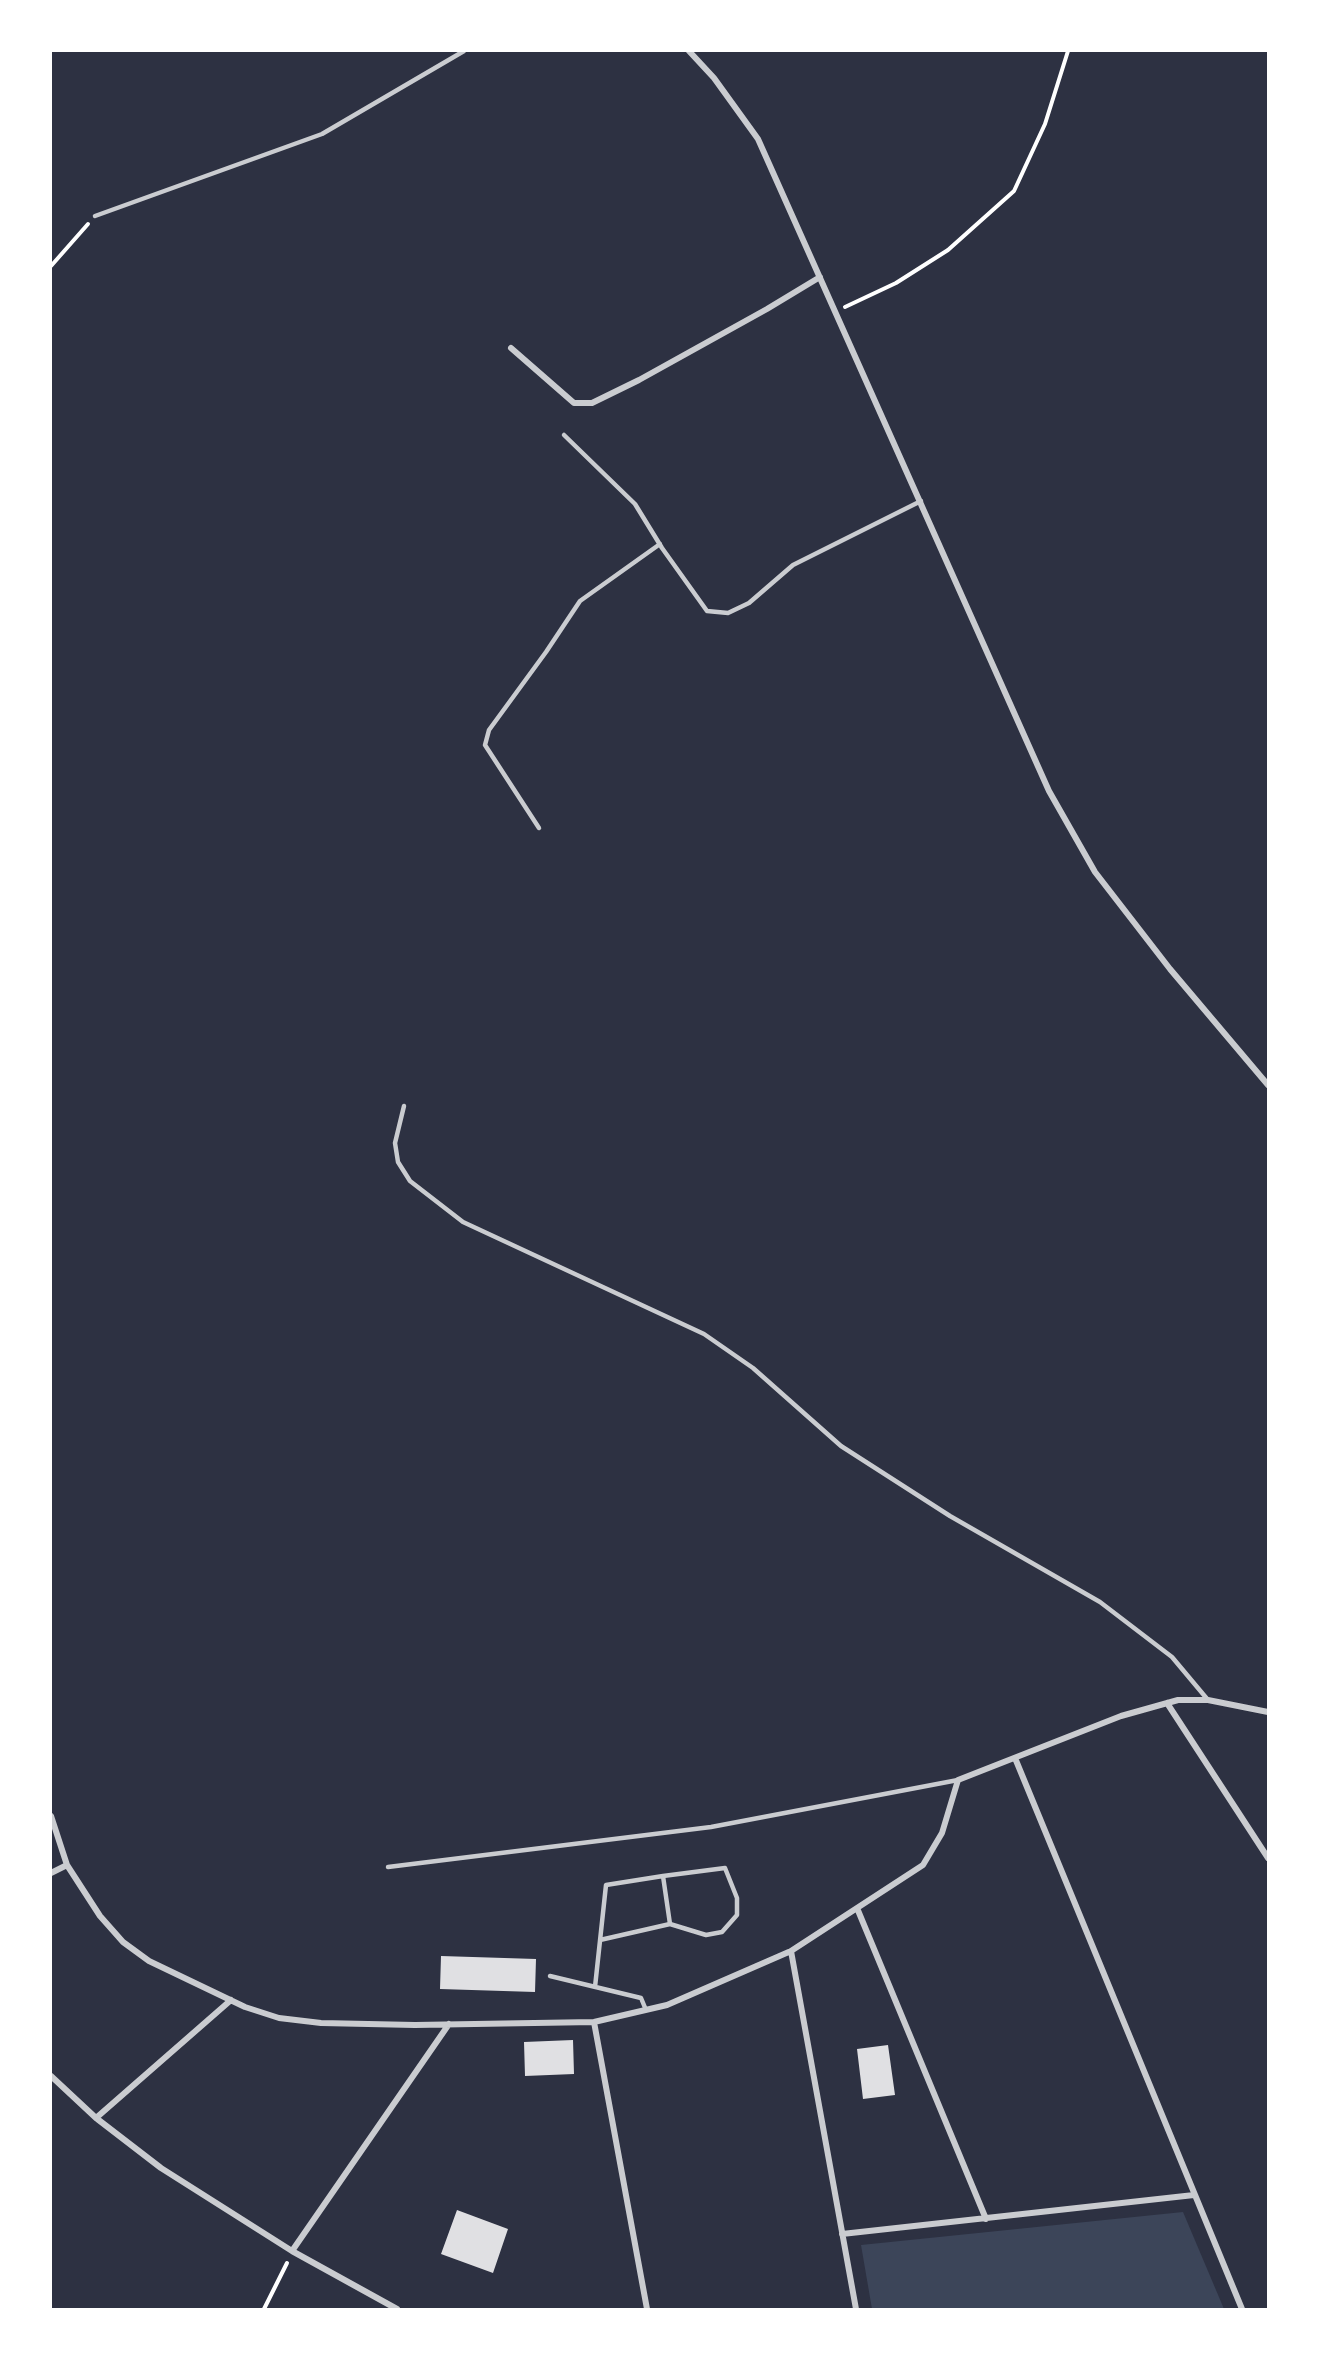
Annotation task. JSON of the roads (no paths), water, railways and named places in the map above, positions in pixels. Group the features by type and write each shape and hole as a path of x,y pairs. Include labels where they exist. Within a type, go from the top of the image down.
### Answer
{"street":[{"path":"689,51 714,78 758,139 1049,791 1095,872 1170,969 1268,1085"},
{"path":"511,348 574,403 592,403 747,320 820,277"},
{"path":"51,1816 67,1865 100,1916 123,1942 149,1961 231,2000 279,2018 321,2023 594,2022 667,2005 791,1951 923,1865 942,1833 957,1780 1121,1716 1178,1700 1208,1700 1268,1712"},
{"path":"1167,1703 1268,1858"},
{"path":"1015,1758 1242,2309"},
{"path":"51,1873 67,1865"},
{"path":"857,1908 986,2219"},
{"path":"791,1951 856,2309"},
{"path":"96,2118 231,2000"},
{"path":"594,2022 646,2309"},
{"path":"292,2251 449,2024"},
{"path":"51,2076 96,2118 161,2168 292,2251 397,2309"},
{"path":"842,2235 1194,2195"}],"lane":[{"path":"94,216 322,134 464,51"},
{"path":"564,435 635,504 707,611 728,613 749,603 793,565 921,501"},
{"path":"539,828 485,745 489,730 580,601 660,544"},
{"path":"404,1106 395,1143 398,1162 410,1181 463,1222 704,1334 753,1368 841,1446 950,1516 1100,1602 1172,1657 1208,1700"},
{"path":"388,1866 711,1827 957,1780"},
{"path":"595,1987 600,1940 606,1885 725,1868 737,1898 737,1915 722,1932 706,1935 670,1924 600,1940"},
{"path":"663,1876 670,1924"},
{"path":"550,1976 641,1998 646,2010"}]}
